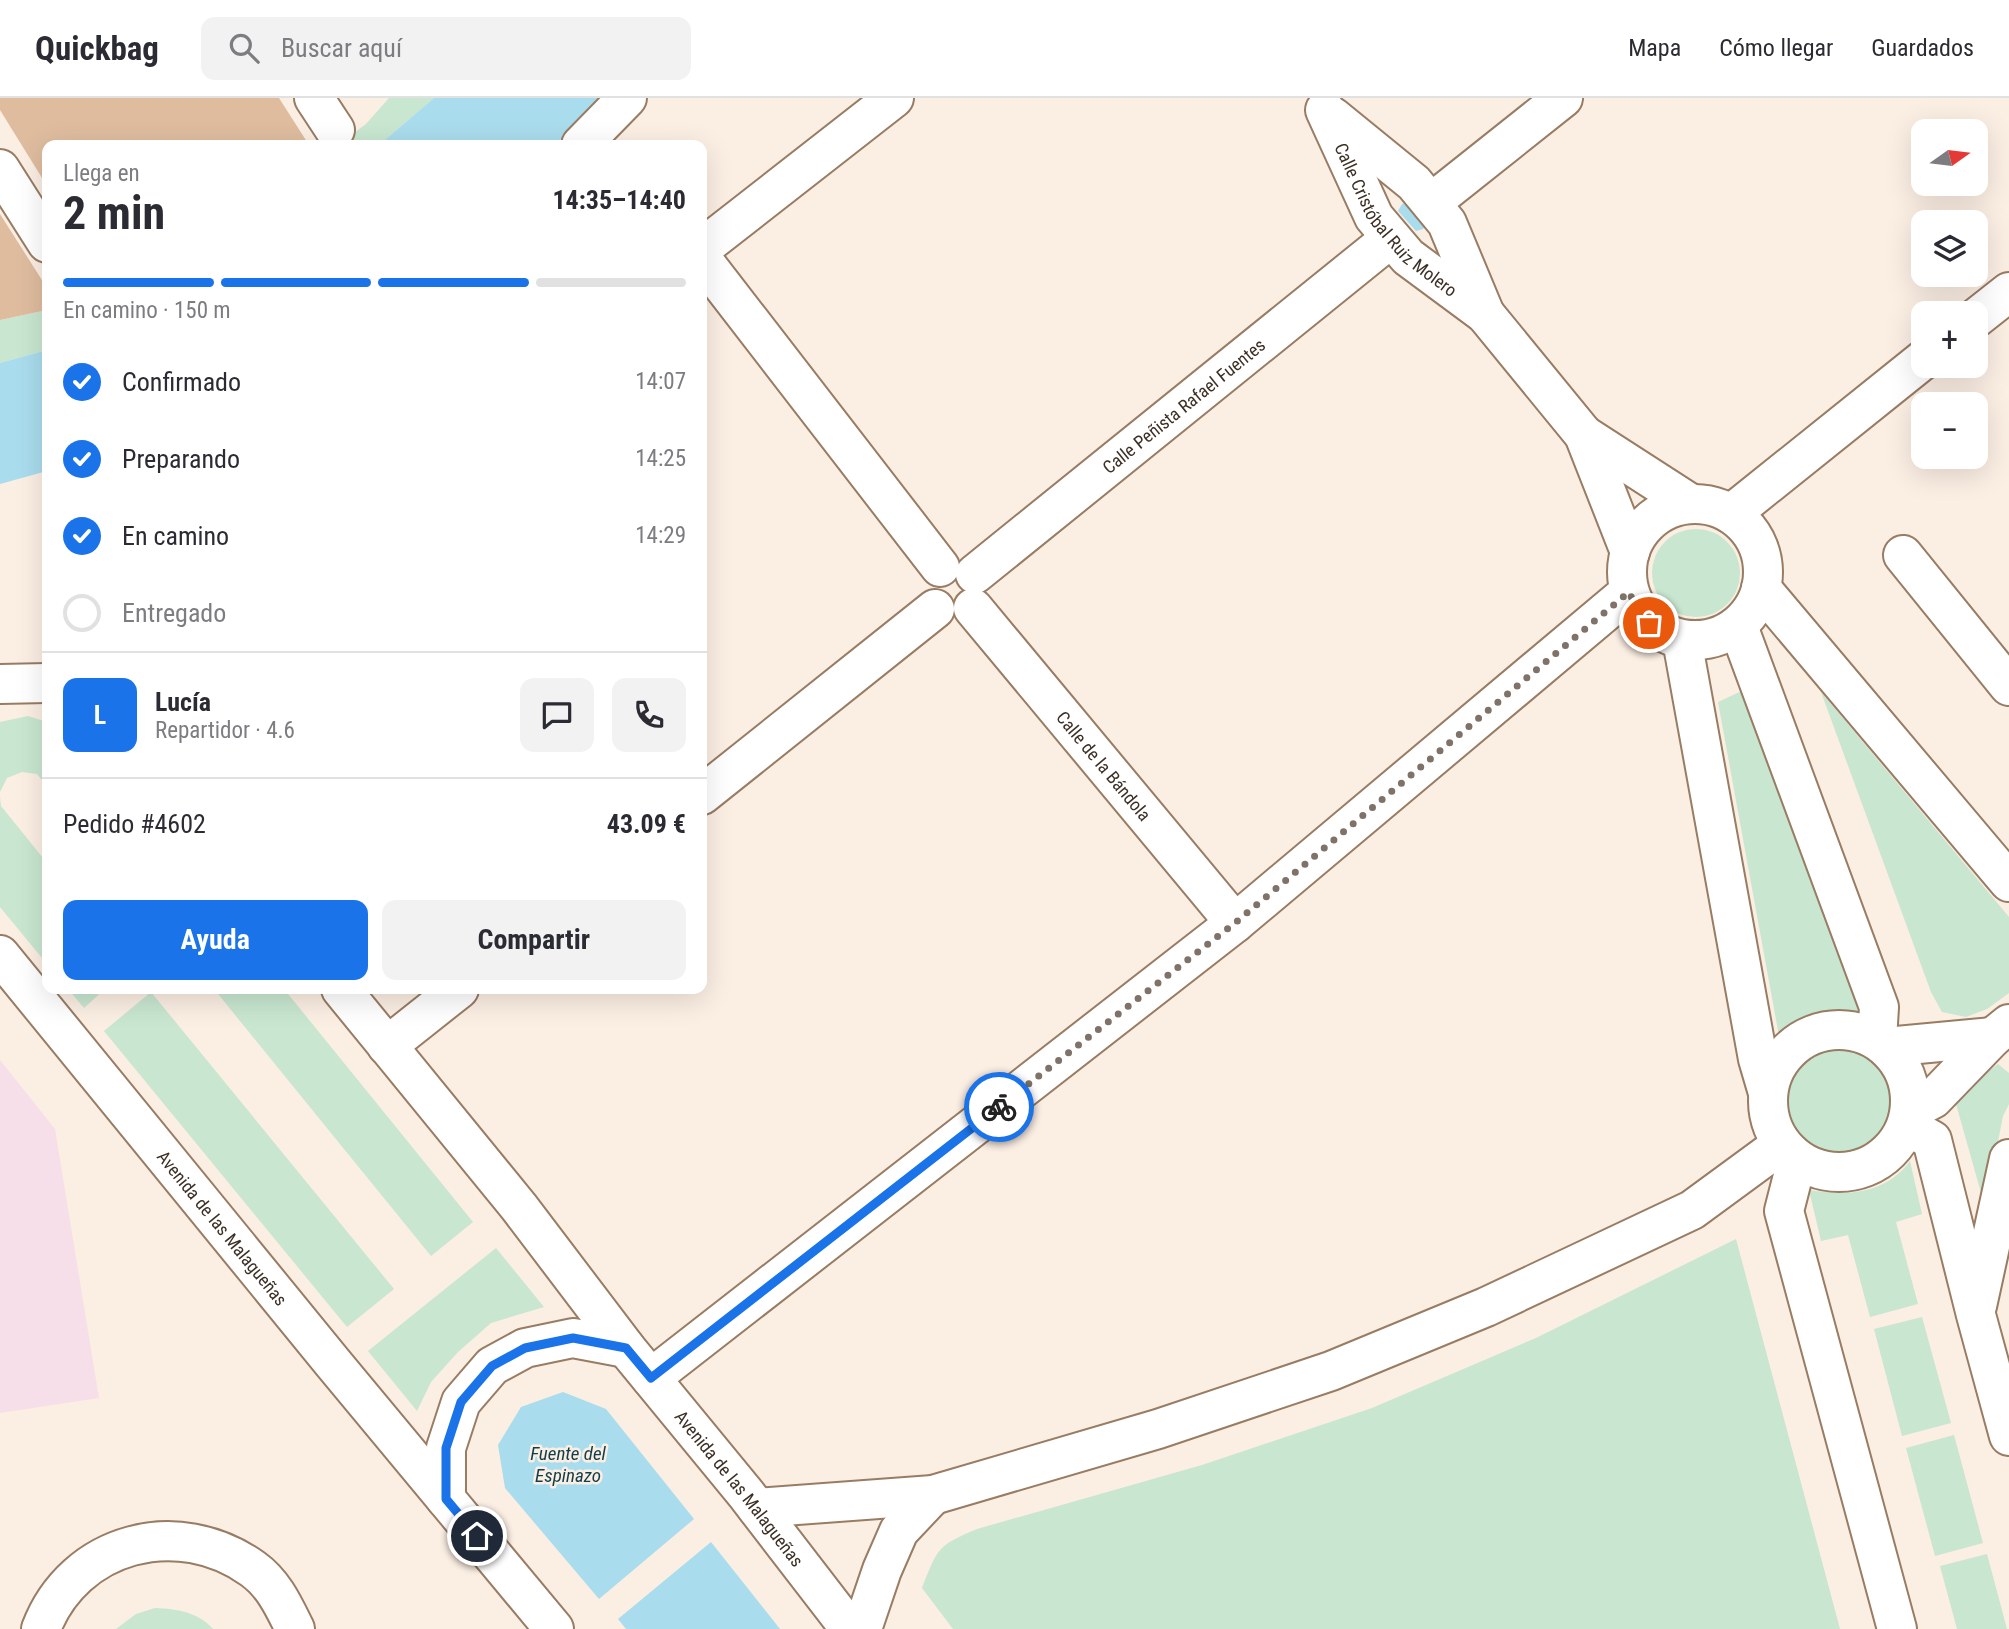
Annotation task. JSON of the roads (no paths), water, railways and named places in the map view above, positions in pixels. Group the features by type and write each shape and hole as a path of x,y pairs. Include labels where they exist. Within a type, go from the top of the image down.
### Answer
{"street":[{"path":"314,98 335,130"},
{"path":"586,140 627,98"},
{"path":"707,244 894,98"},
{"path":"1431,203 1563,98"},
{"name":"Calle Cristóbal Ruiz Molero","path":"1320,104 1414,183 1447,223 1485,314"},
{"name":"Calle Cristóbal Ruiz Molero","path":"1320,104 1374,217 1408,257 1485,314 1584,435 1630,551"},
{"path":"0,169 42,235"},
{"name":"Calle Peñista Rafael Fuentes","path":"962,583 1391,238"},
{"name":"Calle de la Bándola","path":"707,265 1235,923"},
{"path":"1988,309 2009,292"},
{"path":"1731,514 1911,370"},
{"name":"Calle Cristóbal Ruiz Molero","path":"1584,435 1691,504"},
{"path":"1691,504 1712,506 1731,514 1747,528 1758,546 1763,567 1761,588 1753,609 1738,626 1721,636 1702,640 1682,639 1665,634 1649,623 1637,609 1629,592 1627,572 1630,551 1639,533 1652,518 1670,508 1691,504"},
{"path":"1903,555 2009,686"},
{"path":"707,791 935,609 954,617 964,614 962,583"},
{"path":"1761,588 2009,882"},
{"path":"651,1378 1235,923 1629,592"},
{"path":"1738,626 1879,1007 1882,1043"},
{"path":"1682,639 1773,1129 1790,1152 1817,1170 1839,1174 1860,1170 1881,1160 1897,1145 1909,1119 1910,1088 1902,1065 1882,1043 1854,1031 1831,1030 1808,1036 1788,1050 1775,1070 1768,1093"},
{"path":"0,684 42,683"},
{"name":"Avenida de las Malagueñas","path":"0,955 554,1629"},
{"name":"Avenida de las Malagueñas","path":"345,994 519,1207 626,1348 757,1508 850,1629"},
{"path":"387,1046 453,994"},
{"path":"1882,1043 2001,1031"},
{"path":"1909,1119 1933,1099 2001,1031"},
{"path":"1909,1119 1932,1140 2009,1436"},
{"path":"757,1508 933,1494 1185,1420 1331,1371 1474,1312 1692,1210 1790,1152"},
{"path":"1790,1152 1784,1211 1897,1629"},
{"path":"1976,1315 2009,1159"},
{"path":"446,1499 446,1448 461,1402 492,1366 525,1348 573,1338 626,1348"},
{"path":"862,1629 882,1570 900,1531 933,1494"},
{"path":"41,1629 48,1610 78,1573 119,1548 165,1539 212,1547 254,1569 279,1595 295,1629"}],"water":[{"path":"434,98 602,98 560,140 385,140"},
{"path":"1408,202 1427,223 1423,229 1416,231 1398,211 1402,204"},
{"path":"42,351 42,472 0,484 0,363"},
{"name":"Fuente del Espinazo","path":"563,1392 606,1409 694,1519 599,1599 505,1488 498,1445 521,1407"},
{"path":"711,1542 780,1629 626,1629 618,1619"}]}
